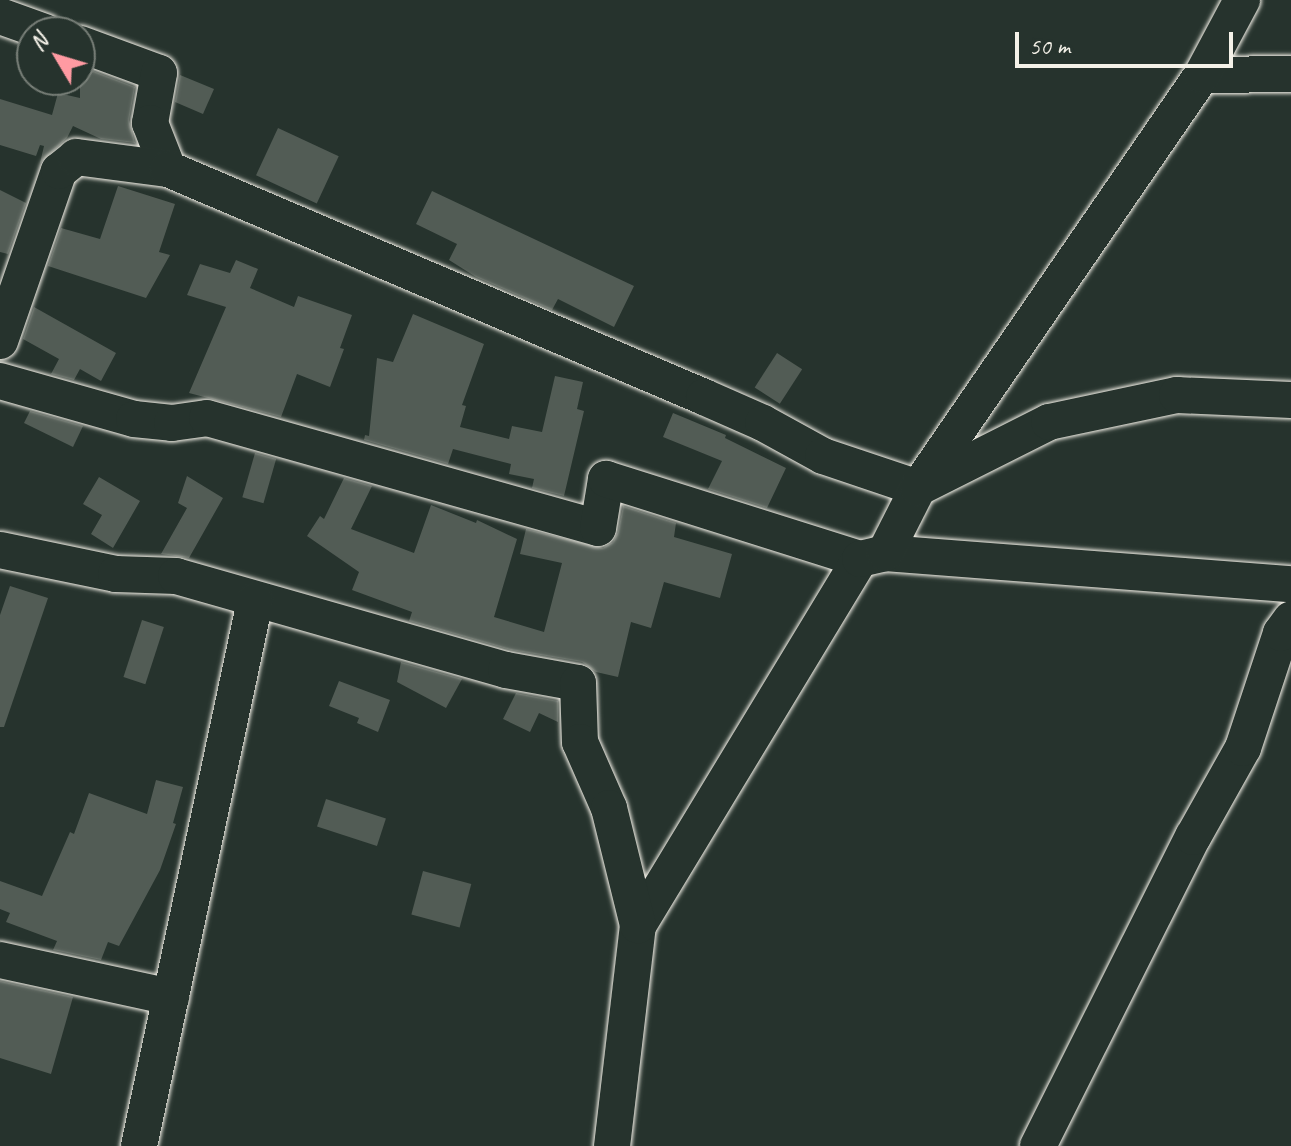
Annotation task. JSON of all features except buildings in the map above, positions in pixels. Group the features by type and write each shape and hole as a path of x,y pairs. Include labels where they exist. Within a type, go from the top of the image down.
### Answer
{"street":[{"path":"638,925 918,488 1202,75 1242,0"},
{"path":"96,50 159,73 150,123 168,169"},
{"path":"1202,75 1291,74"},
{"path":"0,341 59,171 76,157 168,169 704,397 763,423 823,456 918,488 1049,422 1177,395 1291,400"},
{"path":"0,381 134,419 172,423 207,418 598,528 606,479 873,556 1291,584"},
{"path":"0,550 116,574 176,576 255,601 506,670 578,683 580,742 609,808 638,925 612,1146"},
{"path":"139,1146 255,601"},
{"path":"1038,1146 1193,837 1243,748 1281,633 1291,619"},
{"path":"0,960 171,997"}]}
